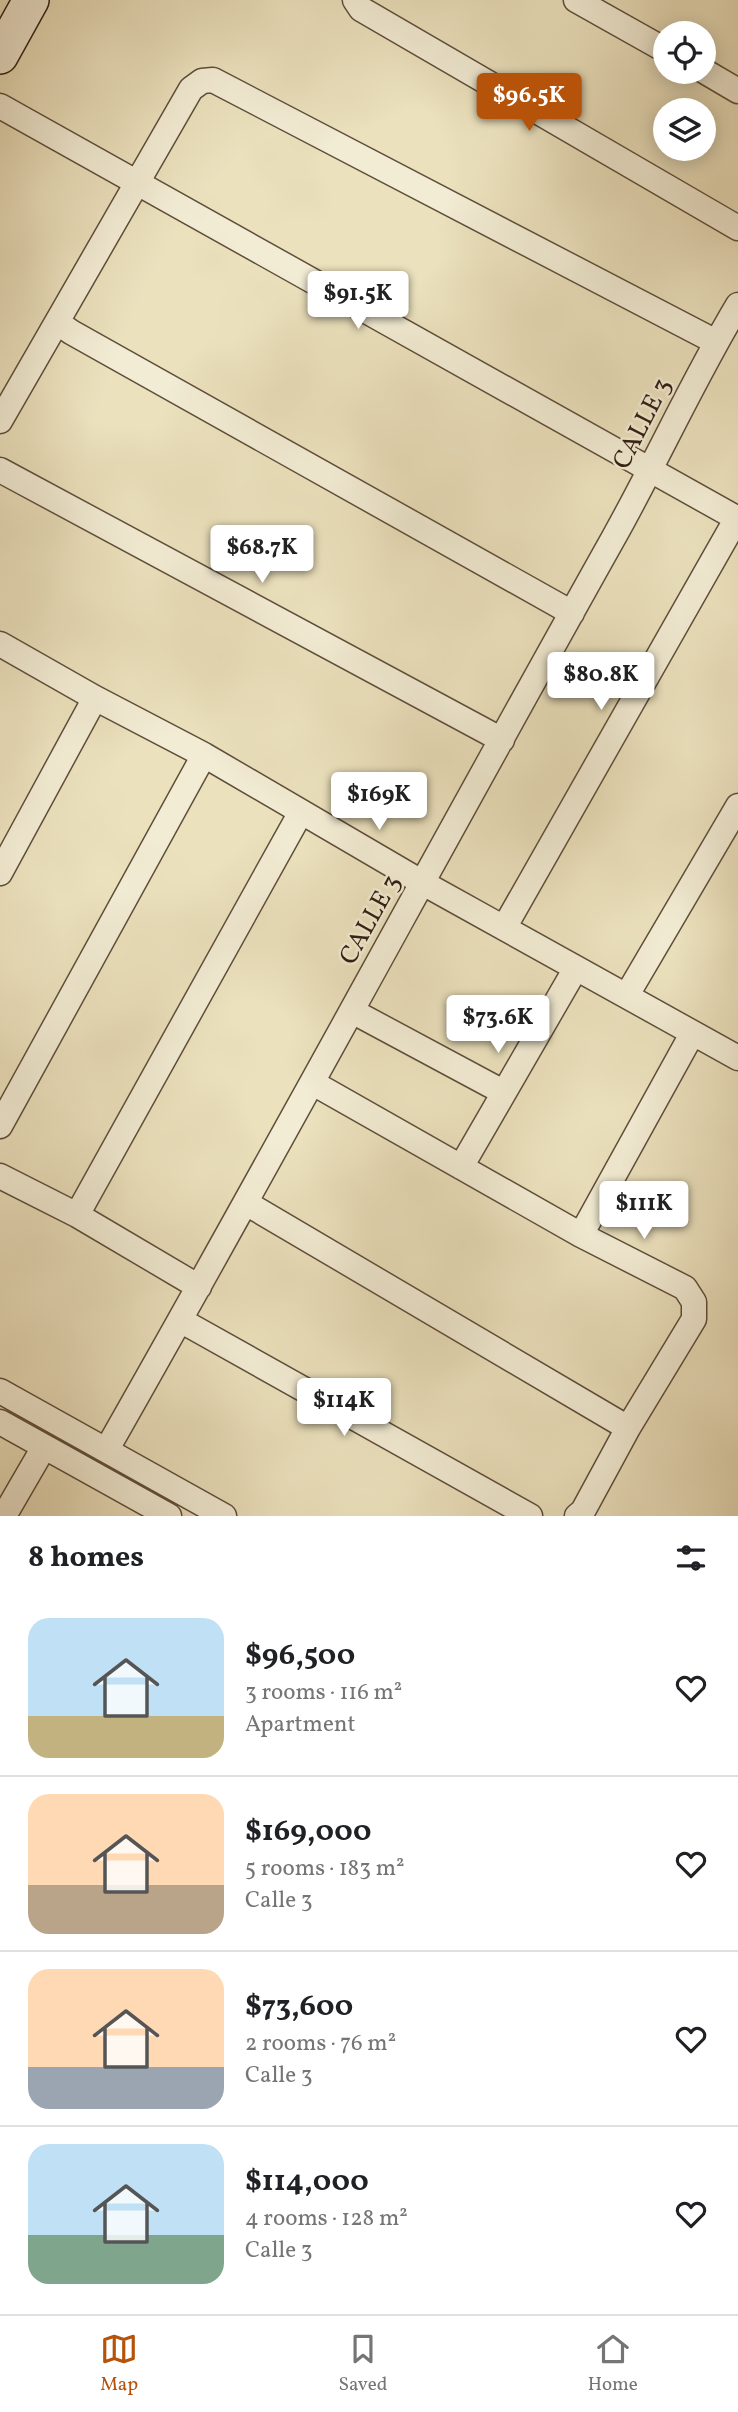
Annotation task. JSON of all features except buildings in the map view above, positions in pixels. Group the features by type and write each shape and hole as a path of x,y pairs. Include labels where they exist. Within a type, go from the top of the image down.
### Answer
{"main road":[{"path":"0,56 32,0"}],"street":[{"path":"355,0 361,9 738,228"},
{"path":"576,0 653,43"},
{"path":"716,78 738,90"},
{"path":"0,421 191,89 202,81 213,80 716,342"},
{"path":"0,106 738,519 504,928"},
{"name":"CALLE 3","path":"107,1449 652,470 716,342 738,305"},
{"path":"57,321 71,332 572,613"},
{"path":"0,470 502,740"},
{"path":"0,644 204,755 423,883 738,1058"},
{"path":"0,873 95,698"},
{"path":"0,1126 204,755"},
{"path":"627,995 738,806"},
{"path":"77,1215 301,812"},
{"path":"461,1167 576,968"},
{"path":"352,1011 503,1092"},
{"path":"582,1235 692,1034"},
{"path":"313,1083 582,1235 685,1288 694,1302 694,1319 628,1428 583,1511 577,1516"},
{"path":"0,1176 77,1215 199,1287"},
{"path":"246,1203 628,1428"},
{"path":"180,1320 530,1516"},
{"path":"0,1391 224,1516"},
{"path":"0,1422 169,1516"},
{"path":"4,1516 44,1447"}]}
